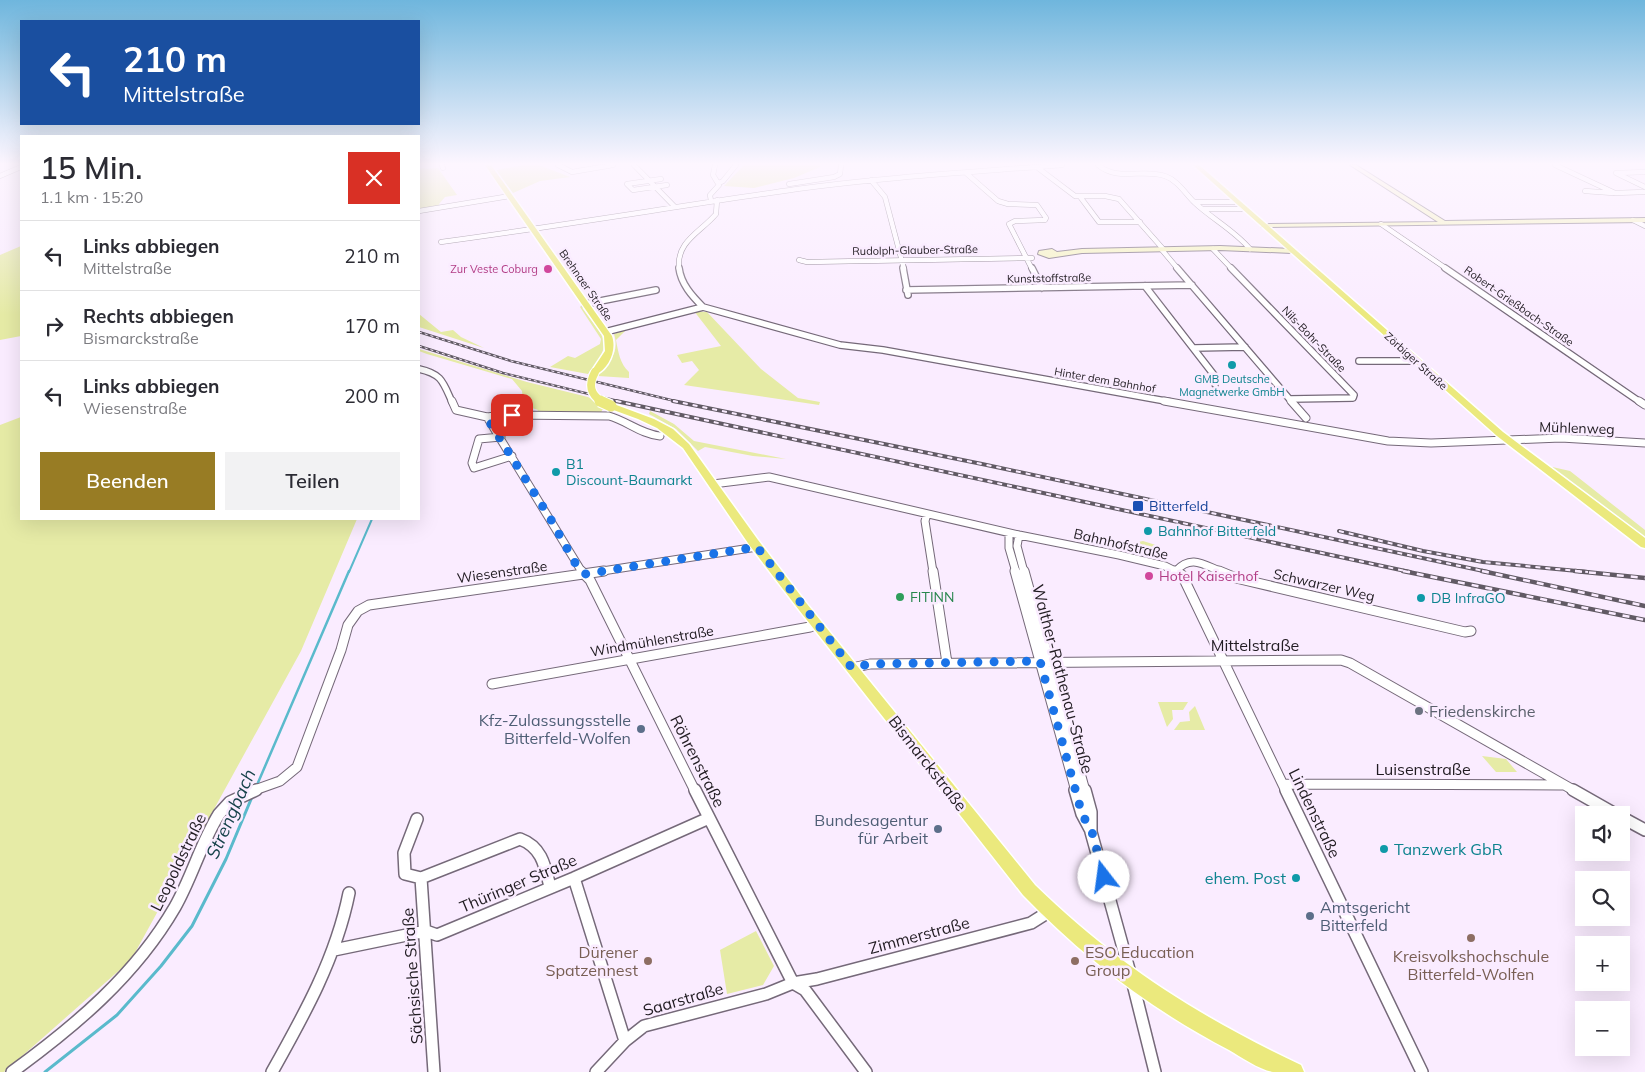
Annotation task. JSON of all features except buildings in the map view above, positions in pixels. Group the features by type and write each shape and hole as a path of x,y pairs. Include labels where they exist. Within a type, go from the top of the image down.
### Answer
{"main road":[{"name":"Brehnaer Straße","path":"523,215 610,340 608,357 596,372"},
{"name":"Zörbiger Straße","path":"1252,215 1508,441 1645,544"},
{"name":"Bismarckstraße","path":"596,372 590,383 592,392 600,401 649,419 672,432 686,446 757,547 1029,890 1085,943 1132,980 1175,1009 1208,1028 1294,1072"}],"street":[{"path":"441,242 533,230 621,215"},
{"path":"606,332 703,307 680,279 679,261 690,238 715,215"},
{"path":"891,215 902,260"},
{"path":"1042,288 1029,258 1009,224 1015,221 1041,221 1046,218 1044,215"},
{"path":"1093,215 1098,222 1140,222"},
{"path":"1133,215 1306,418"},
{"path":"1212,215 1222,222 1250,249"},
{"path":"1432,215 1445,223"},
{"path":"1634,220 1645,226"},
{"path":"1264,226 1645,220"},
{"name":"Robert-Grießbach-Straße","path":"1381,224 1645,406"},
{"name":"Rudolph-Glauber-Straße","path":"799,260 807,262 1029,258 1082,251 1163,249 1292,251"},
{"name":"Nils-Bohr-Straße","path":"1213,249 1354,395 1352,398 1290,399"},
{"name":"Kunststoffstraße","path":"902,260 907,293 1192,285"},
{"path":"1145,286 1214,375 1215,384"},
{"path":"585,304 656,290"},
{"name":"Hinter dem Bahnhof","path":"703,307 840,345 883,350 1379,440 1416,443 1508,441"},
{"path":"1194,348 1245,347"},
{"path":"1359,361 1416,361"},
{"path":"420,369 432,372 442,378 456,410 465,414 487,418 503,415 609,416 622,419 650,436 660,436"},
{"name":"Röhrenstraße","path":"487,418 501,437 578,568 590,580 793,983 805,990 866,1072"},
{"path":"501,437 479,439 472,463 474,468 512,456"},
{"name":"Mühlenweg","path":"1508,441 1561,438 1645,444"},
{"name":"Bahnhofstraße","path":"712,484 769,477 1014,534 1119,555 1166,566 1176,571"},
{"path":"927,514 925,521 947,663"},
{"name":"Walther-Rathenau-Straße","path":"1014,534 1044,661 1090,812 1092,832 1155,1071"},
{"name":"Wiesenstraße","path":"369,605 757,547"},
{"name":"Schwarzer Weg","path":"1176,571 1184,563 1193,561 1236,578 1464,632 1471,631"},
{"name":"Lindenstraße","path":"1176,571 1187,582 1422,1072"},
{"name":"Leopoldstraße","path":"12,1072 54,1042 90,1011 138,962 172,913 222,809 237,798 285,779 297,767 341,650 348,625 358,610 369,605"},
{"name":"Windmühlenstraße","path":"492,684 817,624"},
{"name":"Mittelstraße","path":"852,668 870,664 1044,661 1341,660 1350,663 1601,806"},
{"name":"Luisenstraße","path":"1283,784 1563,785"},
{"path":"417,818 406,847 402,866 405,874 421,878 520,838 531,842 539,850 550,887"},
{"name":"Thüringer Straße","path":"334,950 426,931 437,935 574,878 709,818"},
{"path":"1630,822 1645,830"},
{"name":"Sächsische Straße","path":"421,878 434,1072"},
{"path":"574,878 625,1041"},
{"path":"272,1072 296,1030 334,950 342,927 349,893"},
{"name":"Zimmerstraße","path":"793,983 817,979 1031,923 1050,911"},
{"name":"Saarstraße","path":"596,1072 625,1041 644,1026 766,994 793,983"}],"green space":[{"path":"20,246 20,336 0,340 0,255"},
{"path":"581,306 603,339 602,354 588,374 550,367 568,356 575,358 600,344 601,339"},
{"path":"694,311 707,312 761,369 798,398 820,402 819,405 684,385 699,370 692,361 682,363 677,355 721,346"},
{"path":"420,315 441,332 453,330 461,337 484,348 420,327"},
{"path":"626,330 616,340 621,361 629,372 629,378 598,376 614,352 616,346 614,334"},
{"path":"420,349 527,382 588,397 607,408 602,410 601,414 536,413 538,410 529,407 523,401 522,391 512,379 420,351"},
{"path":"650,411 674,424 694,441 786,459 753,456 705,447 698,451 676,429 649,414"},
{"path":"20,417 20,520 357,520 301,651 131,960 4,1072 0,1072 0,425"},
{"path":"1548,466 1570,471 1645,530 1645,539"},
{"path":"1143,541 1159,546 1159,550 1156,552 1158,558 1112,548 1113,542 1128,544"},
{"path":"1158,702 1188,702 1183,710 1172,710 1173,719 1167,727"},
{"path":"1195,706 1205,730 1174,730 1180,722 1190,721 1189,712"},
{"path":"1482,756 1506,759 1517,772 1496,772"},
{"path":"756,931 774,966 763,985 727,994 720,950"}],"waterway":[{"name":"Strengbach","path":"349,572 372,520"},
{"name":"Strengbach","path":"257,785 349,571"},
{"name":"Strengbach","path":"45,1072 117,1015 161,966 192,926 226,859 252,797"}],"railway":[{"path":"420,332 511,361 679,402"},
{"path":"420,346 503,373 622,402"},
{"path":"616,401 1410,572"},
{"path":"673,401 982,464 1488,572"},
{"path":"1339,531 1423,551 1483,562 1588,572"},
{"path":"1403,571 1645,620"},
{"path":"1482,571 1645,606"},
{"path":"1575,571 1645,578"}],"place":[{"name":"Zur Veste Coburg","path":"548,269"},
{"name":"GMB Deutsche Magnetwerke GmbH","path":"1232,365"},
{"name":"B1 Discount-Baumarkt","path":"556,472"},
{"name":"Bitterfeld","path":"1138,506"},
{"name":"Bahnhof Bitterfeld","path":"1148,531"},
{"name":"Hotel Kaiserhof","path":"1149,576"},
{"name":"FITINN","path":"900,597"},
{"name":"DB InfraGO","path":"1421,598"},
{"name":"Friedenskirche","path":"1419,711"},
{"name":"Kfz-Zulassungsstelle Bitterfeld-Wolfen","path":"641,729"},
{"name":"Bundesagentur für Arbeit","path":"938,829"},
{"name":"Tanzwerk GbR","path":"1384,849"},
{"name":"ehem. Post","path":"1296,878"},
{"name":"Amtsgericht Bitterfeld","path":"1310,916"},
{"name":"Kreisvolkshochschule Bitterfeld-Wolfen","path":"1471,938"},
{"name":"Dürener Spatzennest","path":"648,961"},
{"name":"ESO Education Group","path":"1075,961"}],"route":[{"path":"512,415 487,418 493,424 578,568 585,574 749,550 757,547 852,668 870,664 1040,661 1082,814 1092,832 1104,877"}]}
